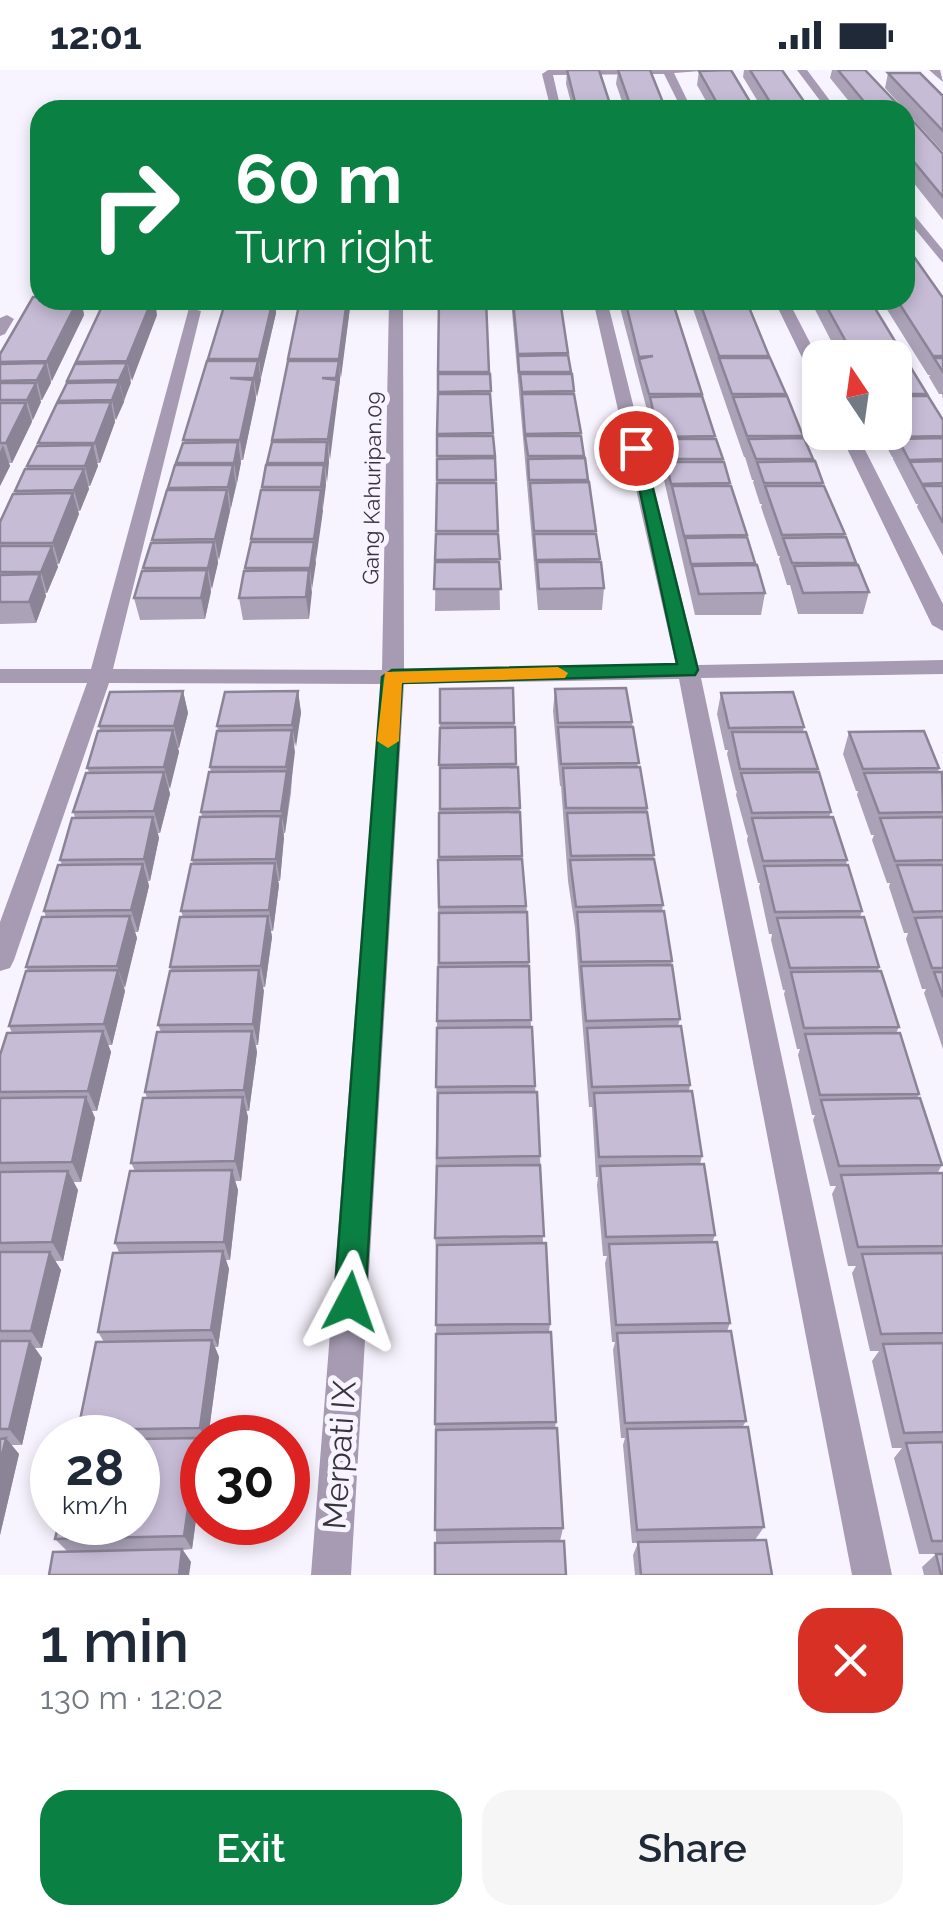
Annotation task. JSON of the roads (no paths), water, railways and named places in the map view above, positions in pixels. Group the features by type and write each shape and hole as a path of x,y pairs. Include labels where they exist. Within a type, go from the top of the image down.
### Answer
{"street":[{"path":"667,70 682,100"},
{"path":"554,100 547,74 552,72 710,70"},
{"path":"802,70 824,100"},
{"path":"934,70 943,79"},
{"path":"915,221 943,259"},
{"name":"Gang Kahuripan.09","path":"392,677 396,310"},
{"path":"602,310 688,670 872,1575"},
{"path":"786,310 802,342"},
{"path":"0,960 101,674 194,311"},
{"path":"856,450 943,626"},
{"path":"0,676 392,677 943,667"},
{"name":"Merpati IX","path":"330,1575 392,677"}]}
